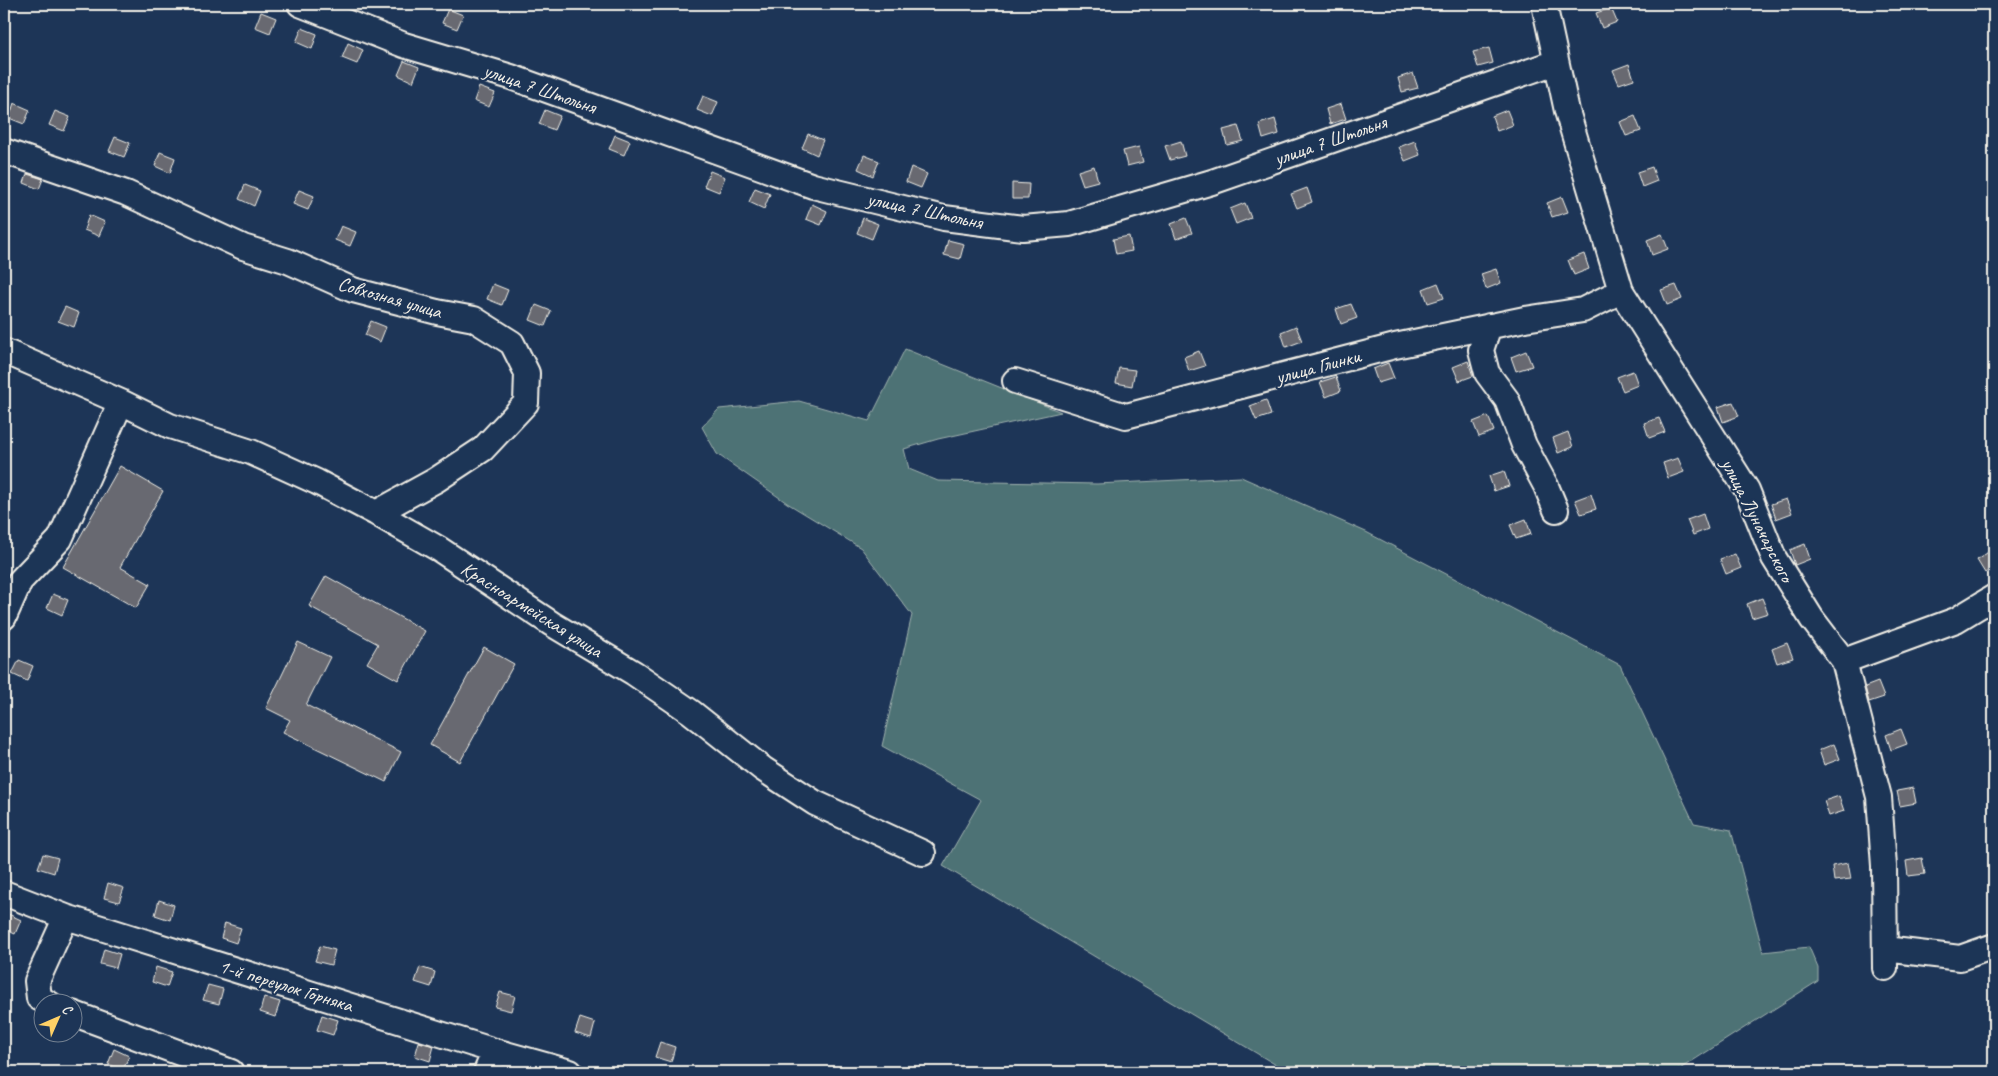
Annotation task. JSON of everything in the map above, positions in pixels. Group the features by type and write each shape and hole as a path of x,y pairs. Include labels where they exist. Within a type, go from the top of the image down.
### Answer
{"street":[{"name":"улица 7 Штольня","path":"300,4 404,44 510,77 813,186 944,218 1023,228 1069,224 1212,182 1556,62"},
{"path":"1544,4 1567,111 1621,291"},
{"name":"Совхозная улица","path":"4,151 126,193 243,247 288,261 352,290 437,312 474,319 512,343 527,373 526,403 483,448 436,480 376,513"},
{"name":"улица Глинки","path":"1016,381 1126,416 1395,346 1489,326 1583,310 1621,291"},
{"name":"улица Луначарского","path":"1621,291 1747,490 1774,558 1812,619 1844,661 1879,797 1884,866 1885,958 1960,958 1994,946"},
{"path":"1489,326 1481,350 1487,373 1507,400 1524,445 1546,486 1556,510"},
{"name":"Красноармейская улица","path":"4,351 121,402 170,426 250,452 317,482 376,513 439,549 552,624 634,673 691,712 763,769 815,803 923,853"},
{"path":"4,617 20,582 60,539 121,402"},
{"path":"1844,661 1956,620 1994,597"},
{"name":"1-й переулок Горняка","path":"4,893 66,917 491,1062 570,1072"},
{"path":"39,994 37,981 66,917"},
{"path":"82,1017 231,1072"}],"green space":[{"path":"905,349 1061,412 938,439 904,449 909,469 938,481 1097,484 1241,477 1366,532 1620,665 1694,823 1731,830 1763,952 1809,947 1818,968 1818,981 1675,1072 1288,1072 943,866 981,800 882,746 912,615 861,548 787,503 717,454 702,427 719,409 799,401 869,421"}],"building":[{"path":"1611,8 1617,22 1602,28 1596,13"},
{"path":"448,9 463,15 457,29 442,23"},
{"path":"261,12 276,18 270,33 255,27"},
{"path":"302,28 317,34 312,49 296,42"},
{"path":"348,43 363,50 357,64 342,58"},
{"path":"1489,48 1493,63 1478,67 1473,52"},
{"path":"404,61 419,67 413,82 398,75"},
{"path":"1629,64 1634,79 1619,84 1613,70"},
{"path":"1413,73 1418,88 1402,92 1398,78"},
{"path":"479,87 495,93 489,107 474,101"},
{"path":"703,96 718,102 712,116 697,110"},
{"path":"14,103 30,110 24,124 9,118"},
{"path":"1341,104 1346,119 1330,124 1326,109"},
{"path":"545,110 560,116 554,130 539,124"},
{"path":"1507,110 1513,125 1497,131 1492,116"},
{"path":"55,111 70,117 64,131 49,125"},
{"path":"1635,116 1641,131 1626,136 1620,122"},
{"path":"1275,119 1279,134 1263,139 1259,124"},
{"path":"1238,126 1243,141 1227,145 1223,130"},
{"path":"808,134 823,140 817,155 802,148"},
{"path":"615,135 630,141 624,155 609,149"},
{"path":"115,137 130,143 124,157 109,151"},
{"path":"1181,141 1185,156 1170,160 1165,146"},
{"path":"1415,141 1420,155 1405,161 1399,147"},
{"path":"1139,147 1143,162 1127,166 1123,151"},
{"path":"160,152 175,158 170,173 155,166"},
{"path":"864,155 879,161 873,176 858,169"},
{"path":"1094,166 1098,181 1083,185 1078,171"},
{"path":"911,167 927,174 921,188 906,182"},
{"path":"1652,167 1657,181 1642,187 1637,172"},
{"path":"710,171 725,177 719,192 704,186"},
{"path":"27,174 43,179 39,189 24,183"},
{"path":"1012,183 1029,184 1028,199 1012,199"},
{"path":"245,185 260,191 254,206 239,199"},
{"path":"755,188 770,194 764,209 749,202"},
{"path":"1307,188 1312,202 1297,208 1291,194"},
{"path":"299,190 314,196 308,210 293,204"},
{"path":"1562,197 1568,212 1552,217 1547,203"},
{"path":"1245,203 1251,218 1236,224 1230,209"},
{"path":"812,204 827,211 821,225 806,219"},
{"path":"89,215 105,222 99,236 84,230"},
{"path":"863,218 878,224 872,239 857,233"},
{"path":"1186,218 1192,233 1176,239 1171,224"},
{"path":"341,226 356,232 350,246 335,240"},
{"path":"1662,234 1668,249 1652,255 1647,240"},
{"path":"1129,236 1132,251 1116,254 1113,239"},
{"path":"948,240 964,244 960,259 944,255"},
{"path":"1584,254 1589,269 1574,275 1568,260"},
{"path":"1496,269 1501,283 1486,289 1481,274"},
{"path":"1438,283 1444,298 1428,303 1423,289"},
{"path":"493,284 508,290 502,305 487,299"},
{"path":"1676,285 1682,299 1667,305 1661,290"},
{"path":"1351,304 1357,318 1341,324 1336,309"},
{"path":"536,305 551,311 545,326 530,320"},
{"path":"65,307 79,313 74,327 58,321"},
{"path":"371,321 386,327 380,342 365,335"},
{"path":"1296,326 1302,341 1286,347 1281,332"},
{"path":"1199,351 1205,366 1189,371 1184,357"},
{"path":"1526,351 1532,366 1516,371 1511,357"},
{"path":"1468,361 1473,376 1459,381 1453,367"},
{"path":"1388,363 1394,378 1378,383 1373,369"},
{"path":"1119,368 1135,370 1132,386 1116,383"},
{"path":"1633,371 1638,385 1623,391 1617,377"},
{"path":"1336,377 1341,391 1326,397 1320,382"},
{"path":"1266,400 1271,415 1256,420 1250,406"},
{"path":"1733,402 1739,416 1723,422 1718,407"},
{"path":"1488,416 1494,431 1479,437 1473,422"},
{"path":"1659,418 1665,432 1649,438 1644,423"},
{"path":"1568,432 1573,447 1558,453 1553,438"},
{"path":"1678,458 1684,472 1668,478 1663,463"},
{"path":"120,466 163,491 120,567 150,584 136,608 63,567"},
{"path":"1504,471 1509,486 1494,491 1489,476"},
{"path":"1591,494 1596,509 1581,514 1575,500"},
{"path":"1786,499 1792,513 1776,519 1771,504"},
{"path":"1703,514 1708,529 1693,535 1687,520"},
{"path":"1526,519 1531,534 1516,539 1510,525"},
{"path":"1805,544 1810,559 1795,565 1790,550"},
{"path":"1994,548 1994,567 1985,573 1977,560"},
{"path":"1735,554 1741,568 1726,574 1720,559"},
{"path":"326,576 425,631 398,680 367,663 378,644 309,606"},
{"path":"53,594 68,600 62,615 47,608"},
{"path":"1762,598 1768,613 1752,618 1747,604"},
{"path":"298,642 330,657 306,705 401,752 386,782 283,732 290,720 266,708"},
{"path":"1787,643 1793,658 1777,663 1772,649"},
{"path":"484,647 514,664 460,762 430,745"},
{"path":"19,660 33,666 27,681 12,674"},
{"path":"1878,682 1884,697 1869,702 1865,687"},
{"path":"1901,729 1907,744 1891,750 1886,735"},
{"path":"1834,744 1840,759 1824,765 1819,750"},
{"path":"1913,788 1916,803 1900,806 1897,791"},
{"path":"1839,796 1844,811 1829,816 1824,801"},
{"path":"43,854 58,858 54,873 38,868"},
{"path":"1922,858 1925,874 1908,876 1906,861"},
{"path":"1848,863 1851,879 1834,881 1832,866"},
{"path":"108,883 124,888 119,902 104,898"},
{"path":"159,900 174,905 170,920 155,915"},
{"path":"4,912 21,920 15,934 4,929"},
{"path":"225,923 241,928 236,943 221,938"},
{"path":"320,946 335,950 331,965 315,961"},
{"path":"104,949 120,954 116,968 100,964"},
{"path":"156,967 172,972 167,987 152,982"},
{"path":"420,967 435,972 431,987 415,982"},
{"path":"208,985 223,989 219,1004 203,1000"},
{"path":"500,992 515,996 511,1011 495,1007"},
{"path":"264,997 280,1002 275,1017 260,1012"},
{"path":"322,1015 338,1020 333,1035 317,1030"},
{"path":"580,1018 595,1023 591,1038 575,1033"},
{"path":"419,1042 434,1046 430,1061 415,1056"},
{"path":"660,1042 675,1047 671,1062 655,1057"},
{"path":"114,1049 129,1056 123,1070 108,1064"}]}
